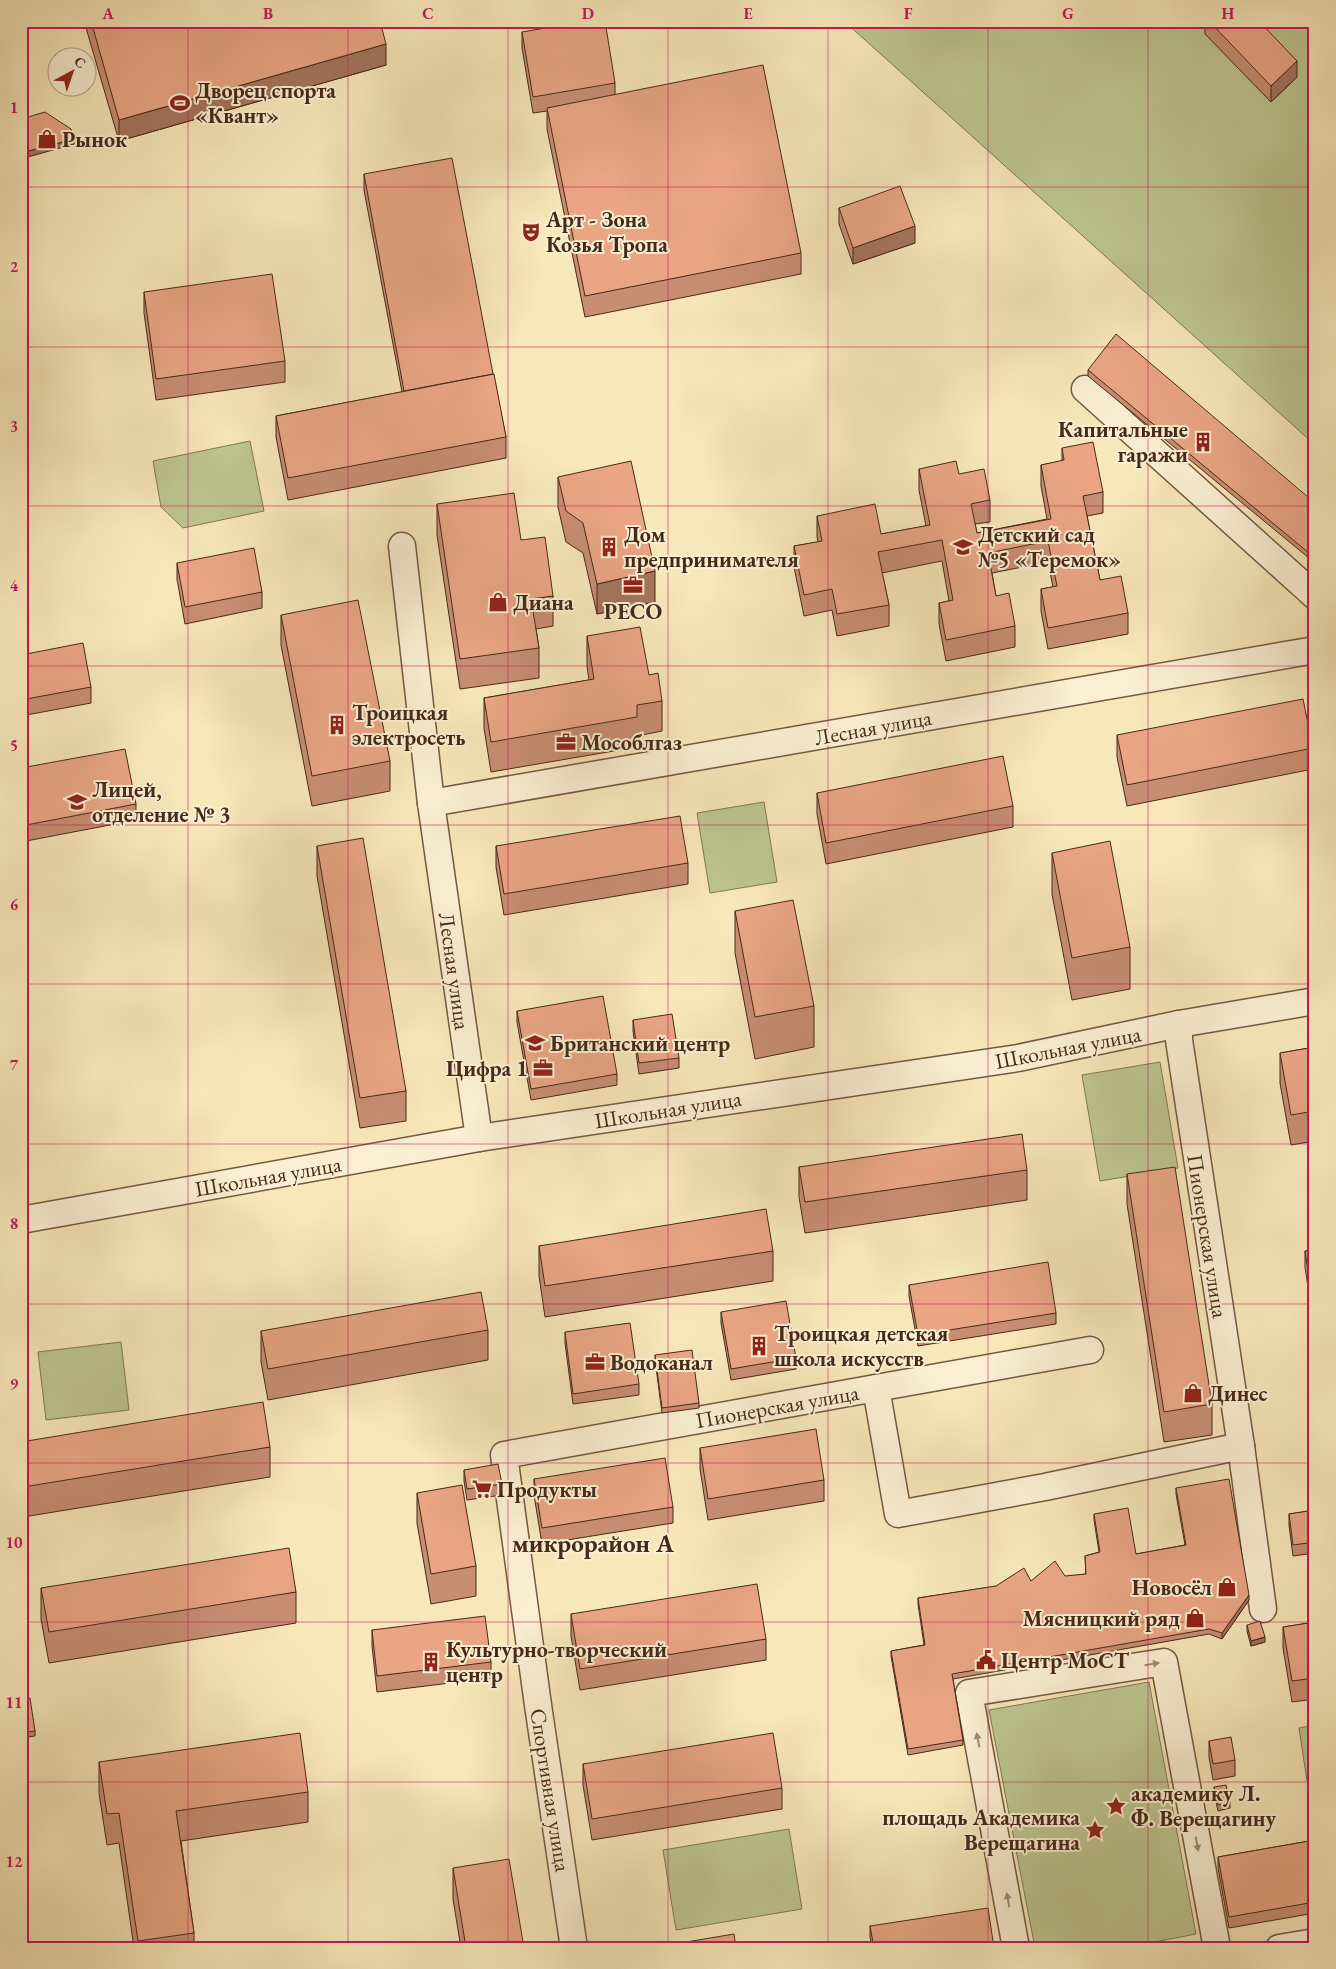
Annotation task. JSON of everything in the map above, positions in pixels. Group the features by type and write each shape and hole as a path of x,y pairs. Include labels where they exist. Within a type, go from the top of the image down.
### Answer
{"street":[{"path":"1085,389 1315,596"},
{"name":"Лесная улица","path":"402,546 431,803 479,1138"},
{"name":"Лесная улица","path":"431,803 1315,650"},
{"name":"Школьная улица","path":"21,1220 479,1138 1018,1058 1179,1024 1315,1001"},
{"name":"Пионерская улица","path":"1179,1024 1178,1040 1241,1446 1263,1610"},
{"path":"876,1388 1090,1350"},
{"name":"Пионерская улица","path":"504,1455 876,1388 898,1514 1045,1487 1241,1446"},
{"name":"Спортивная улица","path":"504,1455 574,1948"},
{"path":"1016,1948 969,1693 1164,1662 1217,1948"},
{"path":"1279,1948 1315,1942"}],"green space":[{"path":"844,21 1315,21 1315,445"},
{"path":"250,441 264,511 183,528 161,507 153,461"},
{"path":"764,802 777,882 710,893 697,813"},
{"path":"1160,1062 1178,1168 1100,1181 1082,1075"},
{"path":"121,1342 129,1410 46,1420 38,1352"},
{"path":"1149,1682 1196,1934 1123,1948 1035,1948 989,1710"},
{"path":"1315,1725 1315,1780 1307,1781 1299,1728"},
{"path":"789,1829 802,1909 676,1930 663,1850"}],"building":[{"name":"Дворец спорта «Квант»","path":"91,21 380,21 386,44 119,120"},
{"path":"587,21 605,21 615,83 533,97 522,32"},
{"path":"1209,21 1259,21 1297,61 1271,86"},
{"path":"763,65 801,253 585,296 547,108"},
{"name":"Рынок","path":"45,112 71,129 74,139 21,153 21,119"},
{"path":"452,158 493,374 404,391 364,174"},
{"path":"900,186 915,226 853,248 839,208"},
{"path":"272,274 285,361 156,379 144,292"},
{"name":"Капитальные гаражи","path":"1116,334 1315,503 1315,558 1088,370"},
{"path":"494,374 506,437 288,478 276,416"},
{"path":"1093,442 1103,492 1083,496 1100,580 1121,576 1128,613 1048,628 1041,589 1057,586 1048,541 988,553 996,596 1009,593 1015,626 946,640 939,603 953,600 942,540 878,552 889,605 837,614 832,589 804,595 794,546 822,541 817,516 875,504 881,534 930,525 919,469 956,461 959,474 984,469 990,500 971,504 977,533 1051,519 1041,465 1064,460 1062,448"},
{"name":"Дом предпринимателя","path":"631,461 655,571 597,584 583,523 566,511 558,477"},
{"name":"Диана","path":"514,493 521,540 545,537 553,596 531,599 539,648 460,659 437,504"},
{"path":"254,548 262,592 185,607 177,563"},
{"name":"Троицкая электросеть","path":"358,600 390,761 312,776 281,615"},
{"path":"640,627 649,675 658,673 662,701 637,705 637,717 491,742 484,698 594,679 587,636"},
{"path":"83,643 91,687 21,700 21,655"},
{"path":"1303,699 1313,748 1127,785 1117,735"},
{"name":"Лицей, отделение № 3","path":"125,749 136,804 21,826 21,768"},
{"path":"1003,756 1013,806 826,843 817,793"},
{"path":"680,816 688,863 504,894 496,846"},
{"path":"363,838 406,1091 360,1098 317,846"},
{"path":"1110,841 1130,947 1072,958 1052,853"},
{"path":"793,900 814,1006 755,1017 735,911"},
{"path":"603,996 617,1074 531,1089 517,1011"},
{"path":"672,1014 679,1058 639,1063 633,1020"},
{"path":"1315,1047 1315,1111 1291,1115 1280,1053"},
{"path":"1022,1134 1027,1170 805,1202 799,1167"},
{"path":"1175,1167 1212,1404 1164,1412 1127,1174"},
{"path":"766,1209 773,1251 545,1286 539,1246"},
{"path":"1315,1250 1315,1296 1312,1297 1305,1251"},
{"path":"1048,1262 1056,1313 918,1335 909,1285"},
{"path":"481,1292 488,1330 268,1369 261,1331"},
{"name":"Троицкая детская школа искусств","path":"786,1301 796,1358 731,1369 721,1312"},
{"path":"630,1323 639,1384 573,1394 565,1332"},
{"path":"692,1350 699,1403 662,1408 655,1355"},
{"path":"263,1402 270,1447 23,1487 21,1442"},
{"path":"816,1429 824,1480 708,1499 700,1448"},
{"path":"665,1458 673,1507 542,1528 534,1479"},
{"path":"498,1464 502,1484 467,1489 464,1470"},
{"path":"1229,1479 1249,1595 1222,1633 1209,1629 952,1674 963,1740 908,1749 891,1651 925,1645 918,1598 996,1586 1024,1568 1031,1581 1055,1561 1065,1576 1086,1574 1085,1556 1100,1552 1094,1514 1128,1508 1136,1554 1186,1545 1176,1488"},
{"path":"462,1485 476,1566 431,1574 417,1493"},
{"path":"1315,1510 1315,1542 1293,1545 1289,1514"},
{"path":"289,1548 296,1592 49,1632 41,1588"},
{"path":"757,1584 766,1639 580,1669 571,1614"},
{"name":"Культурно-творческий центр","path":"485,1616 491,1662 377,1676 372,1630"},
{"path":"1260,1621 1265,1637 1251,1641 1247,1625"},
{"path":"1315,1622 1315,1678 1292,1681 1283,1627"},
{"path":"30,1698 35,1731 21,1733 21,1699"},
{"path":"300,1733 308,1792 176,1811 194,1933 138,1941 119,1813 107,1814 99,1762"},
{"path":"773,1733 782,1788 592,1819 583,1764"},
{"path":"1231,1737 1235,1760 1213,1764 1209,1741"},
{"path":"1226,1785 1230,1803 1218,1805 1214,1787"},
{"path":"1315,1840 1315,1902 1229,1917 1218,1857"},
{"path":"509,1859 524,1948 466,1948 453,1868"},
{"path":"988,1908 994,1948 874,1948 870,1926"},
{"path":"734,1934 736,1948 650,1948"}],"place":[{"name":"Дворец спорта «Квант»","path":"180,103"},
{"name":"Рынок","path":"47,139"},
{"name":"Арт - Зона Козья Тропа","path":"531,232"},
{"name":"Капитальные гаражи","path":"1203,442"},
{"name":"Дом предпринимателя","path":"609,547"},
{"name":"Детский сад №5 «Теремок»","path":"963,547"},
{"name":"РЕСО","path":"633,585"},
{"name":"Диана","path":"498,602"},
{"name":"Троицкая электросеть","path":"337,725"},
{"name":"Мособлгаз","path":"566,742"},
{"name":"Лицей, отделение № 3","path":"77,802"},
{"name":"Британский центр","path":"535,1043"},
{"name":"Цифра 1","path":"543,1068"},
{"name":"Троицкая детская школа искусств","path":"759,1346"},
{"name":"Водоканал","path":"595,1362"},
{"name":"Динес","path":"1193,1393"},
{"name":"Продукты","path":"482,1489"},
{"name":"Новосёл","path":"1227,1587"},
{"name":"Мясницкий ряд","path":"1195,1618"},
{"name":"Центр МоСТ","path":"986,1660"},
{"name":"Культурно-творческий центр","path":"431,1662"},
{"name":"академику Л. Ф. Верещагину","path":"1116,1806"},
{"name":"площадь Академика Верещагина","path":"1095,1830"}],"district":[{"name":"микрорайон А","path":"593,1543"}]}
